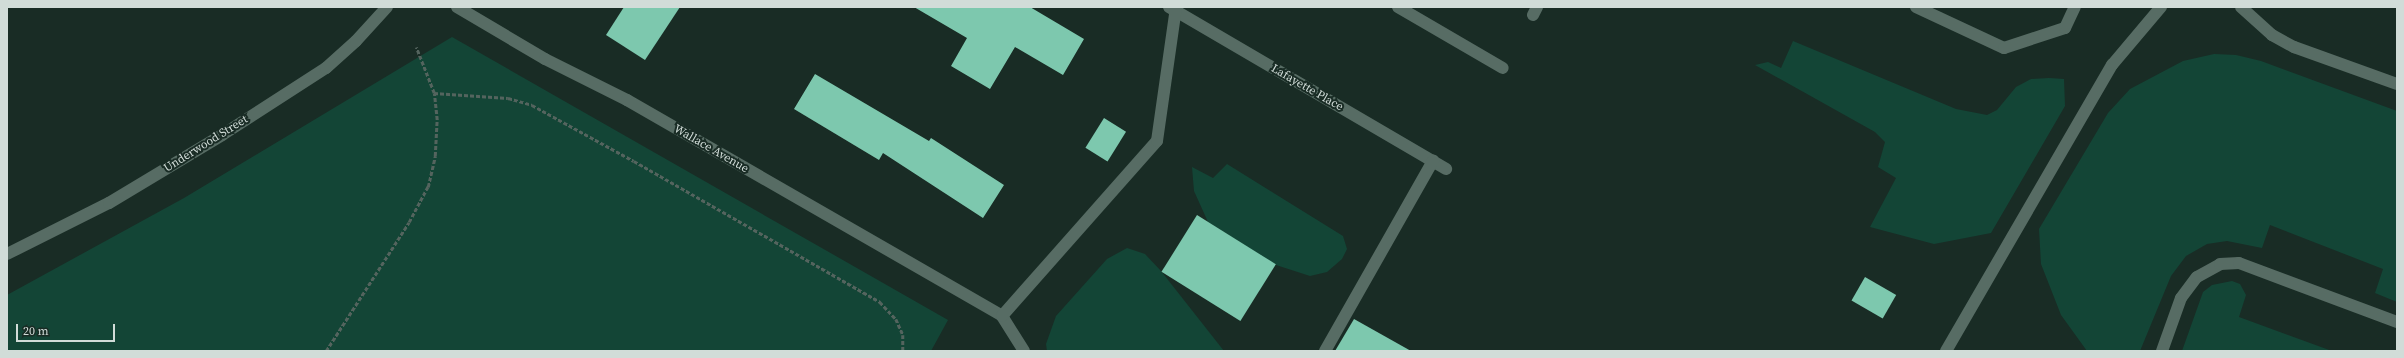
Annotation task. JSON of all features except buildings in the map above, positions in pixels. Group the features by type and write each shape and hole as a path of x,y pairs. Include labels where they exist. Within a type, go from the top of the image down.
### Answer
{"street":[{"name":"Underwood Street","path":"7,254 109,203 222,135 326,68 356,41 387,7"},
{"name":"Wallace Avenue","path":"457,7 545,59 634,104 1002,316"},
{"path":"1398,7 1503,68"},
{"path":"1916,7 2004,48 2065,28 2075,7"},
{"path":"1946,351 2112,65 2161,7"},
{"path":"2241,7 2272,35 2294,47 2397,84"},
{"path":"1024,351 1002,316 1157,141 1173,8"},
{"name":"Lafayette Place","path":"1173,8 1446,169"},
{"path":"1325,351 1433,161"},
{"path":"2162,351 2181,298 2196,277 2220,264 2239,263 2397,322"}],"path":[{"path":"326,351 409,222 428,187 435,156 437,120 434,93 416,47"},
{"path":"434,93 508,98 532,105 627,157 880,302 896,319 903,335 903,351"}],"green space":[{"path":"452,37 948,320 931,351 7,351 7,295 184,198"},
{"path":"1793,41 1956,109 1987,115 1997,110 2016,87 2031,79 2049,78 2064,79 2065,106 1991,233 1934,244 1870,227 1896,178 1878,167 1885,142 1875,132 1755,65 1768,62 1781,68"},
{"path":"2214,54 2236,55 2261,61 2397,111 2397,302 2375,293 2383,269 2270,225 2262,248 2227,241 2207,244 2186,256 2171,276 2140,351 2087,351 2061,315 2041,264 2039,229 2108,113 2130,89 2183,61"},
{"path":"1227,164 1343,236 1347,249 1342,259 1327,272 1310,276 1276,265 1208,222 1194,191 1192,167 1213,178"},
{"path":"1127,248 1145,254 1161,271 1224,351 1047,351 1046,344 1056,316 1107,259"},
{"path":"2232,281 2240,284 2246,295 2239,317 2332,351 2182,351 2203,292 2212,285"}]}
